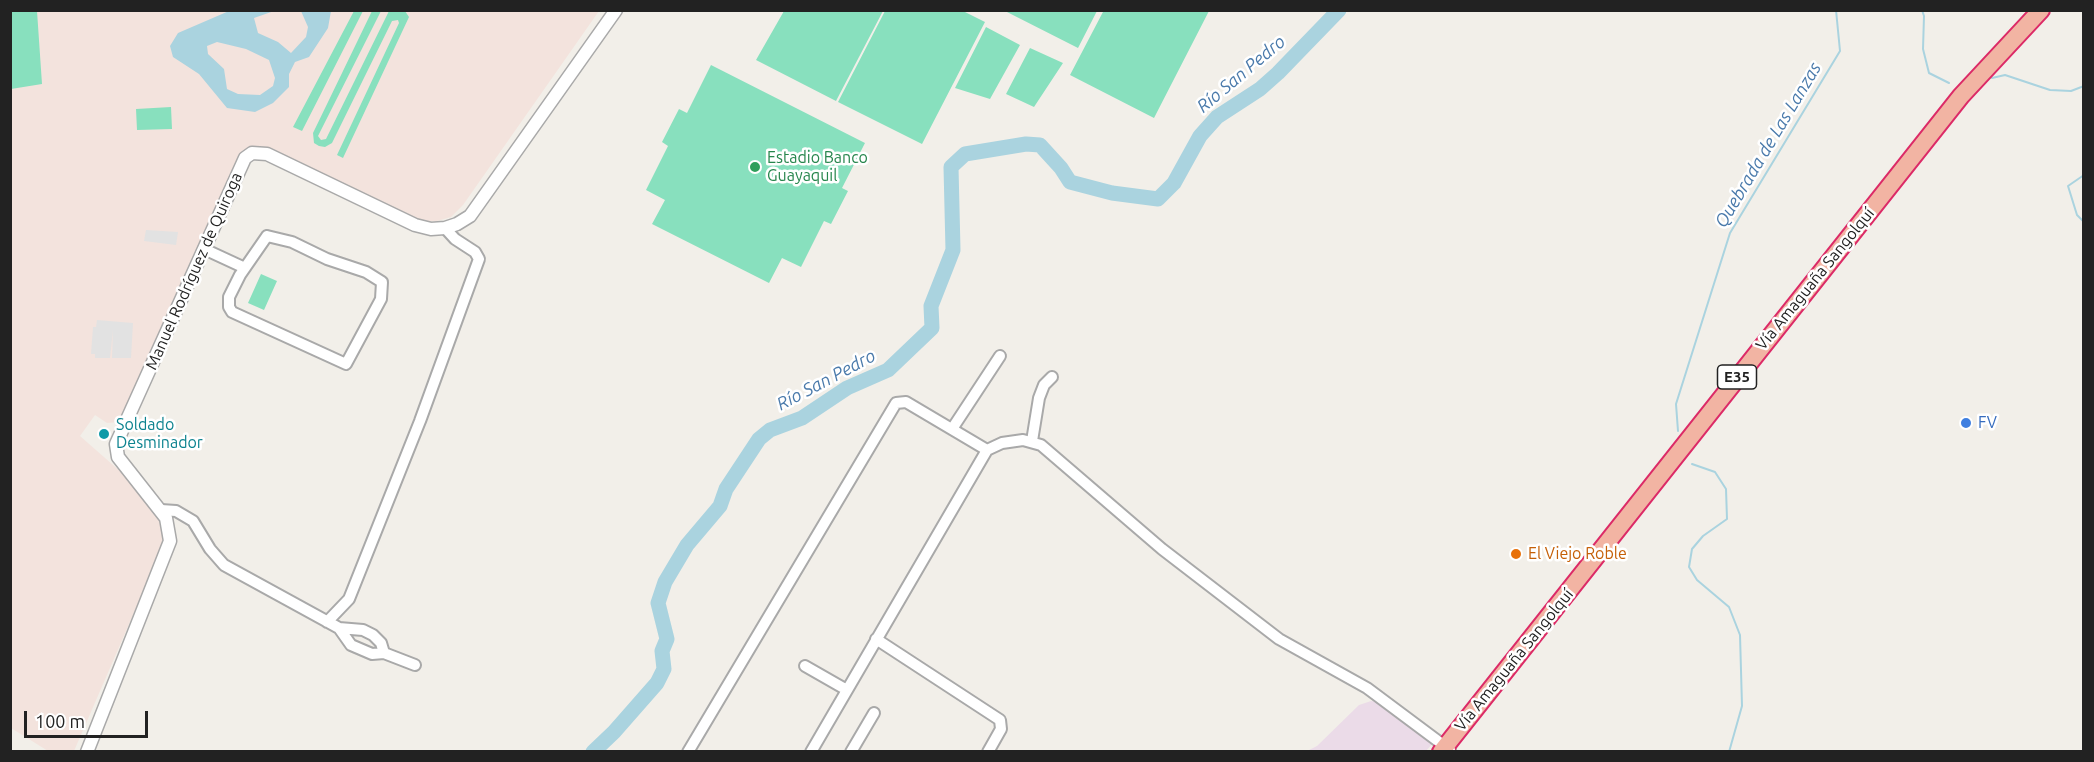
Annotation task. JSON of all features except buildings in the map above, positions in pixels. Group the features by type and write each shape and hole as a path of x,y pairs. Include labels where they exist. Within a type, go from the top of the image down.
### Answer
{"highway":[{"name":"Vía Amaguaña Sangolquí","path":"1446,750 1911,157 1968,88 2042,10"}],"street":[{"path":"327,622 349,599 420,421 479,259 475,252 455,239 445,228 470,216 616,10"},
{"name":"Manuel Rodríguez de Quiroga","path":"161,510 118,457 116,444 245,158 257,152 280,159 415,225 445,228"},
{"path":"267,236 271,236 380,278 384,286 381,299 350,361 343,364 232,312 229,307 229,297 244,268 267,236"},
{"path":"204,249 244,268"},
{"path":"952,429 1000,356"},
{"path":"1032,441 1039,398 1044,385 1052,377"},
{"path":"688,752 896,403 906,402 987,450"},
{"path":"811,752 987,450 1002,443 1032,441 1041,445 1171,556 1279,639 1367,688 1446,750"},
{"path":"87,752 169,547 169,527 161,510 176,511 193,521 224,565 339,628 363,630 373,635 381,643 384,653"},
{"path":"339,628 351,645 372,654 384,653 416,665"},
{"path":"876,639 1000,720 1001,729 988,752"},
{"path":"805,666 847,690"},
{"path":"851,752 874,712"}],"shaded area":[{"path":"10,11 599,11 463,205 451,217 437,221 419,221 260,146 252,148 121,422 107,423 95,415 80,436 121,472 161,517 162,548 74,751 48,751 11,728"},
{"path":"146,230 178,232 176,245 144,241"},
{"path":"97,320 133,323 131,358 112,358 113,330 110,358 95,358 95,354 91,354 93,327 96,327"},
{"path":"1371,701 1380,702 1433,743 1426,751 1305,752 1317,746 1359,705"}],"green space":[{"path":"11,10 37,11 42,84 11,89"},
{"path":"1097,10 1078,48 1005,11"},
{"path":"1104,10 1209,11 1154,118 1070,75"},
{"path":"354,11 363,11 302,131 293,127"},
{"path":"372,11 381,11 318,136 321,140 326,139 389,11 405,11 409,17 343,158 337,155 399,23 398,20 392,21 332,143 325,147 319,146 314,143 313,133"},
{"path":"784,11 883,11 836,101 756,60"},
{"path":"885,11 963,11 985,22 922,144 838,102"},
{"path":"986,27 1020,45 990,99 955,88"},
{"path":"1030,48 1063,63 1034,107 1006,94"},
{"name":"Estadio Banco Guayaquil","path":"711,65 865,143 842,188 848,191 831,224 824,221 801,267 782,258 769,283 652,224 665,200 646,190 668,146 662,142 679,109 687,113"},
{"path":"171,107 172,129 137,130 136,109"},
{"path":"261,274 277,281 264,310 248,303"}],"water":[{"path":"229,11 274,11 254,18 258,33 278,42 291,53 306,37 308,27 301,11 331,11 328,28 309,57 295,62 289,74 289,87 273,103 255,112 227,108 199,74 173,57 170,46 178,33","holes":["217,42 246,49 269,60 275,78 273,86 260,95 238,94 227,89 224,69 208,54 207,46"]}],"waterway":[{"name":"Río San Pedro","path":"593,752 657,683 664,669 662,651 667,639 658,603 665,582 687,545 720,506 726,489 759,439 770,430 802,418 847,388 888,370 932,328 931,306 953,250 951,167 965,154 1026,144 1040,145 1061,168 1070,182 1112,193 1158,199 1174,183 1200,136 1217,117 1260,89 1339,10"},
{"name":"Quebrada de Las Lanzas","path":"1678,431 1676,404 1730,233 1840,51 1836,10"},
{"path":"1922,10 1924,16 1923,49 1929,73 1949,83"},
{"path":"1992,78 2005,75 2050,90 2071,91 2084,86"},
{"path":"2084,175 2068,186 2077,215 2084,222"},
{"name":"Quebrada de Las Lanzas","path":"1692,464 1715,472 1726,489 1727,519 1703,536 1692,549 1689,567 1697,580 1729,607 1740,635 1742,706 1729,752"}],"place":[{"name":"Estadio Banco Guayaquil","path":"755,167"},
{"name":"FV","path":"1966,423"},
{"name":"Soldado Desminador","path":"104,434"},
{"name":"El Viejo Roble","path":"1516,554"}]}
